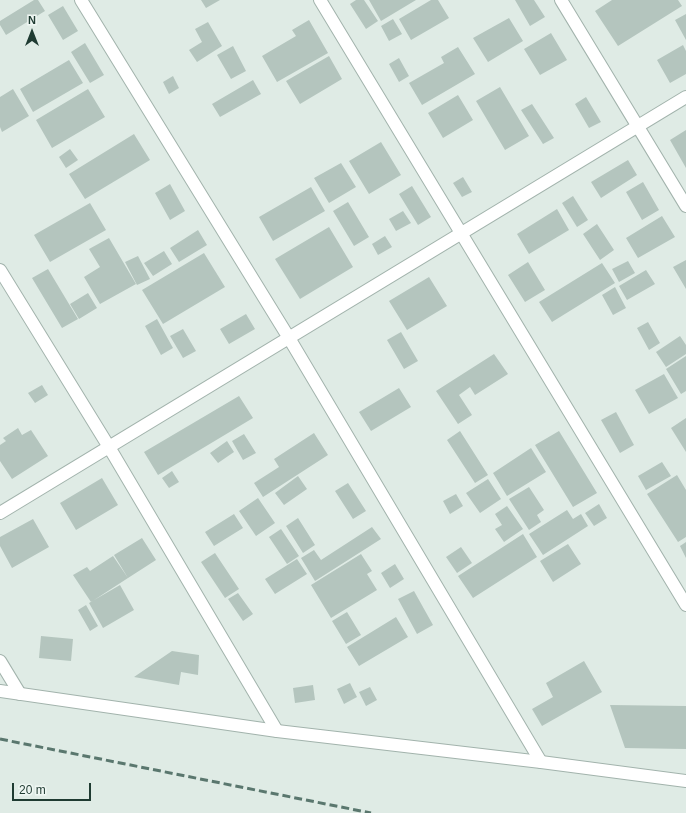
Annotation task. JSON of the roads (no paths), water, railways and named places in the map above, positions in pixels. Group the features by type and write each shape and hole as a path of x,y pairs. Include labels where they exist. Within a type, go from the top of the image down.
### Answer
{"street":[{"path":"81,0 289,338 541,762"},
{"path":"320,0 461,234 683,593 686,605"},
{"path":"561,0 686,206"},
{"path":"0,513 686,97"},
{"path":"0,270 109,447 277,731"},
{"path":"0,661 20,694"},
{"path":"0,691 277,731 541,762 686,781"}],"railway":[{"path":"0,739 371,813"}]}
